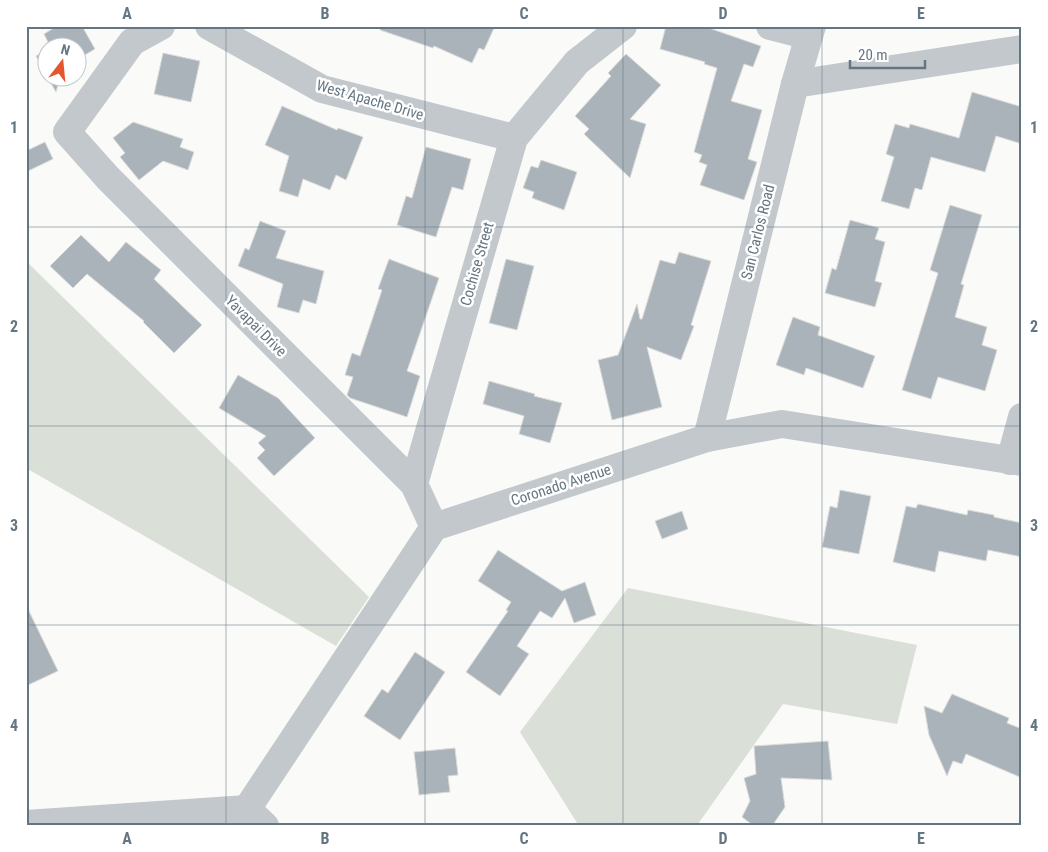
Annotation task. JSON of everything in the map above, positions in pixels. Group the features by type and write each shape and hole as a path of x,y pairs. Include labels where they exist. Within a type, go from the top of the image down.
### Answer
{"street":[{"name":"Yavapai Drive","path":"161,26 132,42 67,132 108,178 414,484 434,527"},
{"name":"West Apache Drive","path":"209,26 322,89 514,138"},
{"name":"Cochise Street","path":"414,484 514,138 577,62 623,26"},
{"path":"770,26 811,31"},
{"name":"San Carlos Road","path":"706,438 795,84 811,31"},
{"path":"795,84 1022,49"},
{"path":"1016,462 1022,417"},
{"name":"Coronado Avenue","path":"434,527 706,438 782,424 1016,462"},
{"path":"26,824 256,818 434,527"}],"shaded area":[{"path":"26,261 369,597 336,646 26,468"},
{"path":"628,588 917,645 897,724 783,704 698,824 699,826 579,826 520,732"}],"building":[{"path":"57,26 82,26 95,49 88,53 88,38 46,38 44,34"},
{"path":"381,26 495,26 484,50 479,48 472,63 434,46 433,48 380,30"},
{"path":"666,26 703,26 761,46 753,67 744,64 731,101 762,110 748,159 757,162 744,200 700,185 707,165 699,162 702,155 694,152 717,68 704,64 705,62 660,49"},
{"path":"163,53 200,61 191,102 154,94"},
{"path":"626,54 661,85 630,119 646,124 630,178 584,134 589,129 575,116 611,76 608,73"},
{"path":"972,92 1022,107 1022,144 996,136 985,172 931,157 922,190 915,188 909,209 881,201 894,157 886,154 895,124 909,128 910,124 959,138"},
{"path":"282,106 337,130 338,128 363,137 346,180 336,175 330,190 303,179 298,197 279,191 289,156 265,145"},
{"path":"133,122 183,139 180,147 194,152 188,170 163,161 139,180 120,157 125,153 113,138"},
{"path":"45,142 53,159 26,172 26,151"},
{"path":"426,147 471,159 463,190 452,187 436,237 397,225 406,196 412,198"},
{"path":"541,160 577,172 564,210 532,198 534,192 523,188 531,166 538,168"},
{"path":"950,205 982,215 961,284 964,285 955,317 987,327 982,345 997,350 985,391 938,377 931,399 902,390 938,273 930,270"},
{"path":"850,220 879,228 875,239 885,242 875,281 882,283 875,307 825,293 832,268 836,270"},
{"path":"260,221 286,231 276,258 324,271 316,304 303,300 299,313 277,307 283,284 238,266 245,248 249,250"},
{"path":"81,235 109,262 126,242 161,270 154,279 202,325 174,353 144,321 87,274 73,288 50,266"},
{"path":"679,252 711,261 691,325 694,326 681,360 647,347 662,407 612,420 598,360 618,355 637,304 640,319 642,319 660,260 675,264"},
{"path":"389,259 439,278 407,371 420,376 407,417 350,398 347,395 353,377 345,375 352,353 360,356 382,290 378,289"},
{"path":"506,259 534,266 517,330 489,323"},
{"path":"793,317 820,327 818,335 875,356 863,388 806,368 804,375 776,365"},
{"path":"238,375 278,398 315,438 274,476 257,458 265,450 258,443 266,436 219,408"},
{"path":"489,381 562,403 550,443 519,434 524,416 483,404"},
{"path":"840,490 871,496 859,554 822,547 830,506 837,508"},
{"path":"918,504 967,515 968,510 1022,523 1022,557 988,550 986,561 939,551 935,572 893,562 906,506 916,508"},
{"path":"682,511 688,529 662,539 655,521"},
{"path":"498,550 562,591 585,582 596,615 574,623 565,598 552,618 540,611 517,646 529,654 500,696 466,672 508,611 506,610 511,602 478,581"},
{"path":"26,605 58,671 26,686"},
{"path":"415,652 445,672 400,740 364,716 382,689 388,693"},
{"path":"952,694 1009,718 1007,723 1022,729 1022,778 966,754 962,764 953,761 947,776 929,735 924,706 942,713"},
{"path":"828,741 832,780 781,778 785,807 772,826 754,826 742,817 750,801 744,778 756,774 754,746"},
{"path":"455,748 458,775 448,776 450,792 419,795 414,752"}]}
